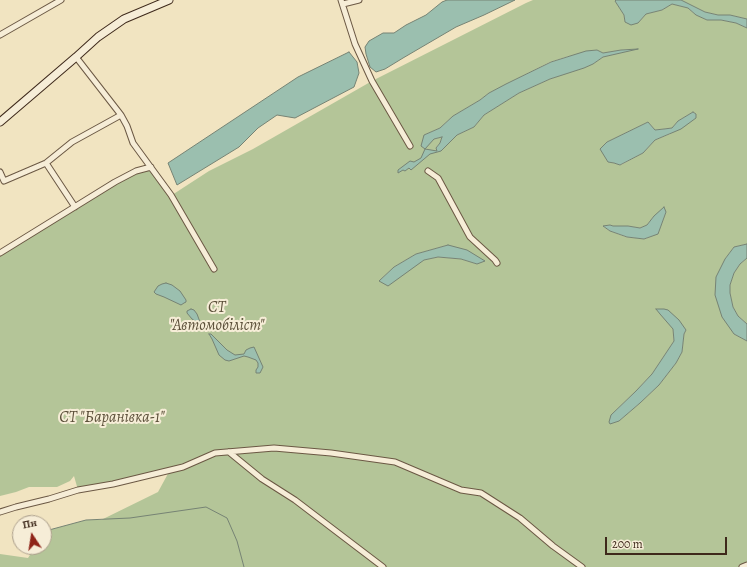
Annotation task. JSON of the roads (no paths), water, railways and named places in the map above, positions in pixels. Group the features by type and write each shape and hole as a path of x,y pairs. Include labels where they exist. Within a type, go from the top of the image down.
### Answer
{"main road":[{"path":"0,122 98,37 124,19 169,0"}],"street":[{"path":"0,35 61,0"},
{"path":"359,0 342,2 355,44 372,81 410,146"},
{"path":"76,57 121,115 133,143 172,196 214,269"},
{"path":"0,172 4,181 46,163 72,142 121,115"},
{"path":"46,163 75,207"},
{"path":"0,253 115,182 136,171 151,167"},
{"path":"428,171 438,178 470,237 497,263"},
{"path":"0,512 78,490 113,484 183,467 215,453 274,448 331,453 395,462 461,490 481,493 520,518 553,546 582,567"},
{"path":"228,452 262,479 294,500 383,567"},
{"path":"742,567 747,565"}],"waterway":[{"path":"52,529 86,520 130,518 206,507 227,518 237,541 244,567"}],"park label":[{"name":"СТ \"Автомобіліст\"","path":"217,317"},
{"name":"СТ \"Баранівка-1\"","path":"112,418"}]}
